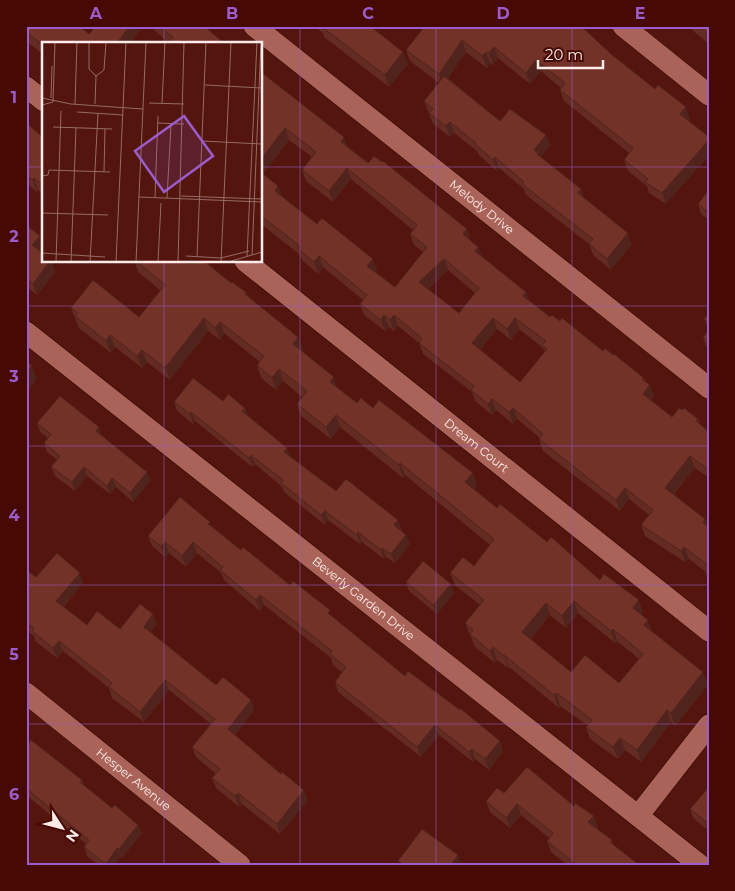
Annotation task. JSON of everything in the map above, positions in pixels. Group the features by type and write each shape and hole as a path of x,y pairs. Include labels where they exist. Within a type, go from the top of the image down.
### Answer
{"street":[{"name":"Melody Drive","path":"254,26 709,388"},
{"path":"623,26 709,95"},
{"path":"26,87 42,99"},
{"name":"Dream Court","path":"246,262 709,631"},
{"name":"Beverly Garden Drive","path":"26,332 700,865"},
{"name":"Hesper Avenue","path":"26,693 240,865"},
{"path":"638,816 709,725"}],"building":[{"path":"26,26 79,26 89,34 96,26 130,26 118,42 42,42 42,44 26,32"},
{"path":"159,26 204,26 223,42 171,42 173,37"},
{"path":"321,26 370,26 403,52 385,75"},
{"path":"425,26 581,26 611,54 655,89 658,85 686,107 680,114 709,137 709,140 662,193 645,182 648,179 624,160 633,148 560,90 565,83 536,60 526,73 494,47 489,53 486,52 482,56 462,40 439,74 406,50"},
{"path":"698,26 709,26 709,35"},
{"path":"262,73 344,137 341,142 368,163 374,156 383,161 467,229 463,234 478,247 475,251 526,292 523,296 550,317 552,315 560,321 562,318 603,351 605,348 644,378 642,379 650,385 643,394 672,417 679,408 682,410 684,408 698,419 696,421 709,432 709,470 690,456 665,488 705,519 703,523 709,527 709,566 684,547 681,551 641,525 653,510 625,488 616,500 539,439 543,434 513,408 509,412 492,399 488,404 471,390 474,386 419,343 422,338 394,315 390,320 384,315 381,320 360,304 367,295 319,256 314,262 298,249 300,246 262,217 262,173 278,186 275,191 317,224 322,218 373,259 367,266 395,287 427,247 410,234 417,225 347,168 329,191 302,170 316,152 285,128 262,158","holes":["444,259 479,288 459,313 419,282","493,318 507,329 515,318 546,341 542,345 547,349 520,382 472,343"]},
{"path":"444,76 500,121 510,109 546,135 534,150 537,154 581,189 578,193 628,233 607,259 589,244 593,239 522,184 524,182 495,157 493,160 450,122 446,126 429,113 433,109 424,101"},
{"path":"26,123 42,136 42,184 26,175"},
{"path":"709,190 709,213 698,204"},
{"path":"26,225 40,236 32,245 42,252 42,262 49,262 33,284 26,278"},
{"path":"137,262 205,262 231,283 246,292 245,294 298,337 293,344 334,377 330,382 357,403 361,398 373,408 379,400 473,473 465,482 497,508 500,504 547,542 551,537 600,580 604,574 639,600 633,608 648,620 644,625 703,672 671,713 667,710 637,750 620,738 613,747 586,727 592,720 556,693 554,695 493,647 490,651 470,634 473,630 465,623 484,600 450,573 463,557 474,566 494,539 400,463 399,465 336,415 326,427 297,404 307,391 279,369 272,378 257,365 264,356 220,322 215,328 204,318 165,368 142,350 137,356 110,335 106,341 75,316 78,313 71,308 93,280 139,317 165,285","holes":["574,601 611,631 613,629 643,654 619,683 585,655 571,672 522,632 546,603 562,616"]},
{"path":"709,314 709,323 704,319"},
{"path":"709,330 709,342 703,337"},
{"path":"26,361 32,366 26,374"},
{"path":"193,378 223,401 228,394 245,408 242,411 287,448 284,452 336,491 346,479 398,520 394,525 406,535 391,554 382,548 381,550 358,532 357,535 325,511 321,515 281,483 283,480 251,455 249,458 191,412 190,414 174,402"},
{"path":"60,396 99,427 96,431 147,472 130,493 112,478 107,486 84,467 72,482 51,467 60,456 44,443 51,434 37,423"},
{"path":"180,497 210,522 208,524 241,550 243,547 290,585 293,581 330,610 328,613 405,676 408,671 461,709 500,741 485,759 472,749 469,752 435,725 417,747 335,682 346,667 330,654 332,651 260,595 256,600 220,570 223,567 193,542 182,556 165,542 161,546 148,536"},
{"path":"57,553 80,573 56,601 87,625 97,611 120,629 140,604 153,614 144,627 216,685 223,677 251,700 228,729 281,774 282,772 304,790 277,824 238,793 235,796 212,778 220,769 192,747 215,719 165,680 140,712 109,687 112,683 59,641 53,648 32,631 34,628 26,623 26,570 36,577"},
{"path":"423,561 451,584 433,605 406,582"},
{"path":"709,568 709,576 705,572"},
{"path":"31,740 82,780 80,782 112,808 115,805 138,825 119,849 117,848 106,864 84,847 89,840 26,788 26,746"},
{"path":"527,767 574,806 575,803 594,816 588,822 612,840 610,842 639,865 577,865 547,841 553,833 517,804 506,818 486,801 497,788 504,793"},
{"path":"709,787 709,824 690,809"},
{"path":"422,829 458,855 451,865 400,865 401,863 398,861"}]}
